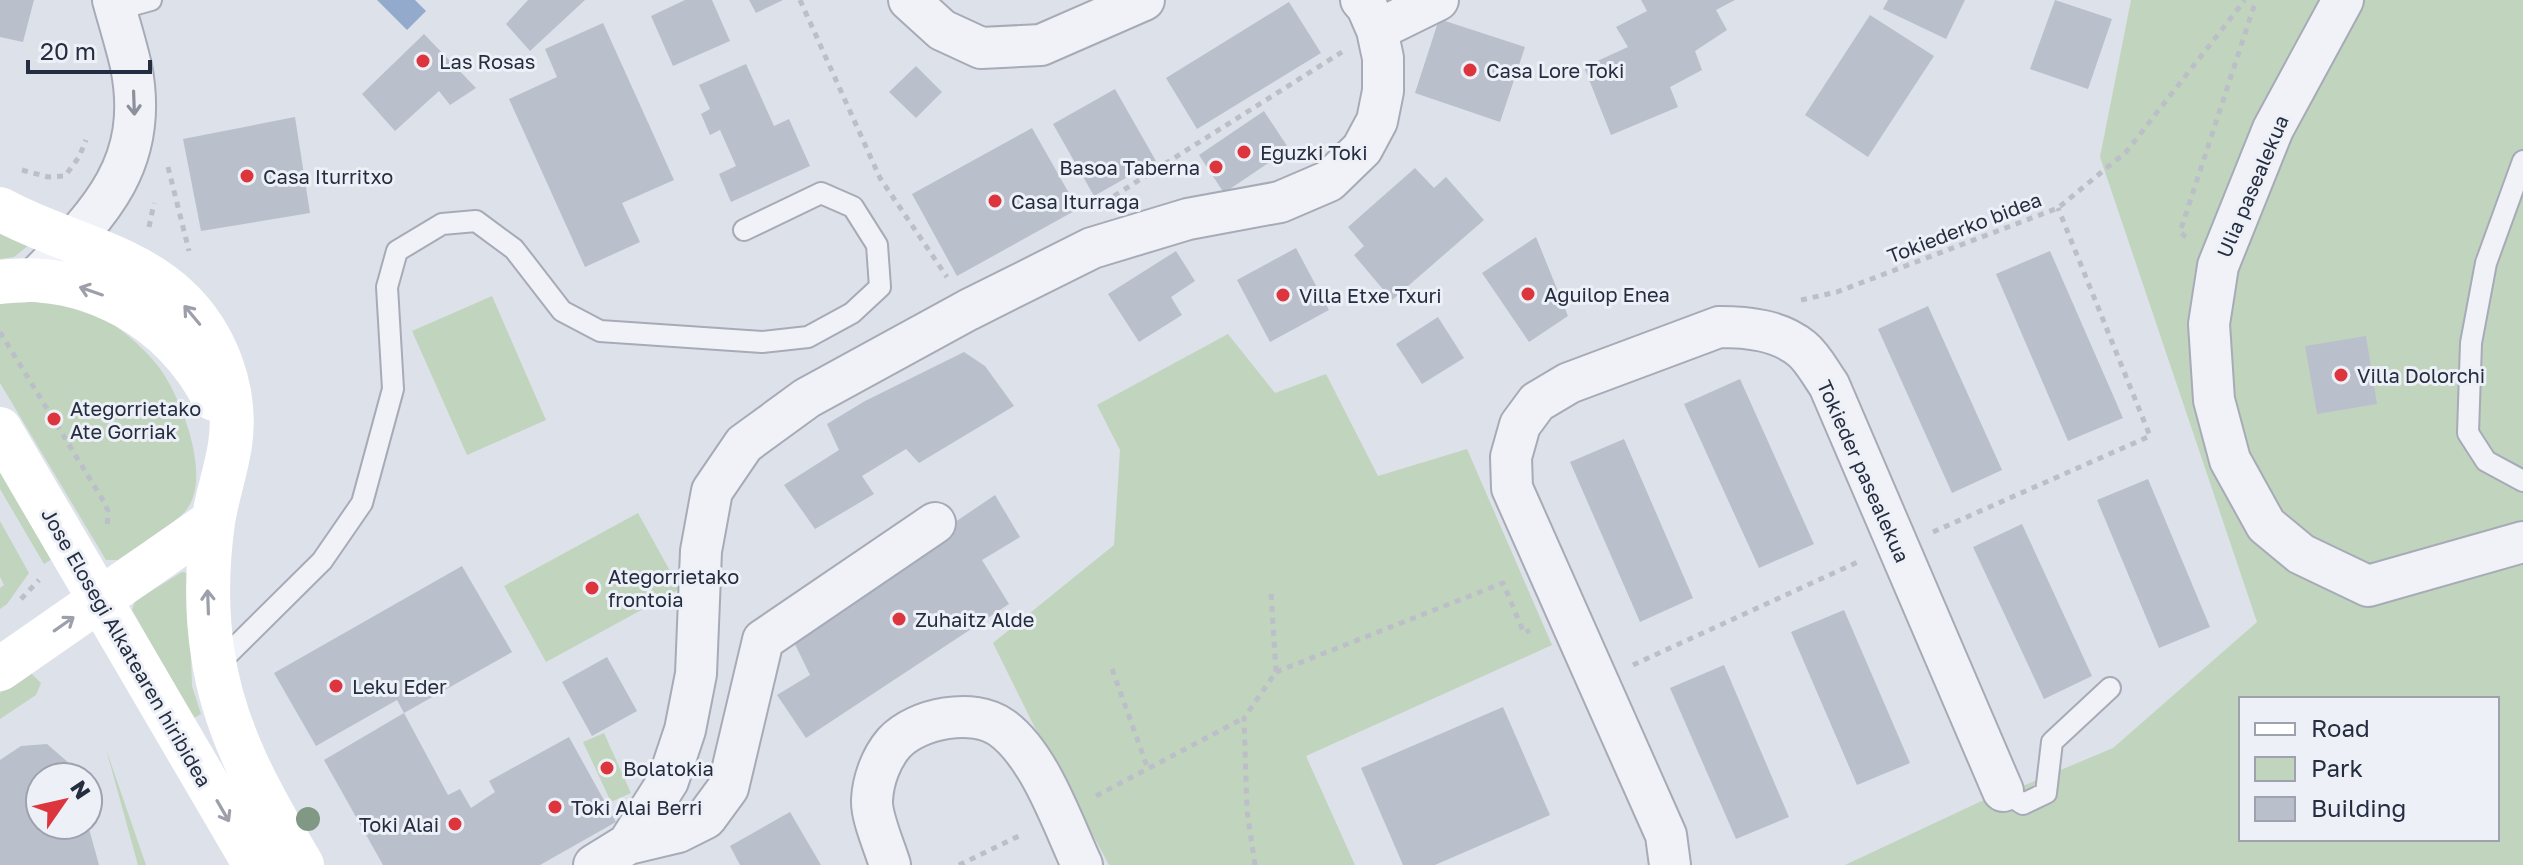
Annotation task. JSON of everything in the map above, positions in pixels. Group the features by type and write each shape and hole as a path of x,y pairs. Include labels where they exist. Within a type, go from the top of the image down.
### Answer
{"main road":[{"path":"8,193 72,242 155,278 179,299 217,351 227,382 232,414 230,446 213,521 207,602 220,687 249,769 302,865"},
{"path":"16,282 79,287 139,313 187,357 207,385 221,414 230,446"},
{"name":"Jose Elosegi Alkatearen hiribidea","path":"0,429 255,865"},
{"path":"0,669 213,521"}],"street":[{"path":"909,0 942,30 981,48 1041,45 1144,0"},
{"path":"628,844 668,781 685,730 696,674 701,551 712,491 744,444 807,398 968,310 1092,248 1188,219 1280,202 1329,181 1362,149 1377,121 1383,91 1383,58 1369,15 1438,0"},
{"name":"Ulia pasealekua","path":"2343,0 2273,129 2218,266 2209,324 2214,400 2230,460 2266,525 2301,554 2368,586 2523,542"},
{"path":"16,282 72,242 106,201 123,172 134,134 126,3"},
{"name":"Tokieder pasealekua","path":"1670,865 1666,835 1512,488 1511,457 1520,425 1537,402 1569,383 1719,327 1743,327 1777,334 1803,350 1829,385 2003,791"},
{"path":"594,865 628,844 678,832 706,818 728,788 763,640 935,523"},
{"path":"890,865 871,803 876,773 895,742 928,722 966,716 999,725 1021,744 1082,865"}],"lane":[{"path":"2523,161 2486,263 2471,343 2468,433 2486,461 2523,481"},
{"path":"220,687 322,561 362,503 393,389 387,287 397,251 442,224 476,221 514,249 562,311 600,331 762,342 808,337 852,313 880,287 877,245 853,207 821,193 744,230"},
{"path":"2003,791 2023,804 2046,793 2052,742 2110,688"}],"path":[{"path":"800,0 880,178 968,310"},
{"name":"Tokiederko bidea","path":"1795,301 1837,292 2058,208 2126,152 2245,0"},
{"path":"2218,266 2180,232 2256,0"},
{"path":"1103,204 1369,15"},
{"path":"8,193 23,169 48,177 65,176 79,157 89,133"},
{"path":"166,158 191,260"},
{"path":"1932,532 2150,436 2058,208"},
{"path":"1632,666 1870,556"},
{"path":"1092,799 1244,718 1276,672 1503,583 1524,633 1535,628"},
{"path":"1271,592 1276,672"},
{"path":"1112,669 1148,769"},
{"path":"1244,718 1247,811 1255,865"},
{"path":"959,865 1023,834"}],"green space":[{"path":"2131,0 2523,0 2523,865 1845,865 2003,791 2025,785 2113,748 2257,622 2100,157"},
{"path":"0,231 29,245 14,257 0,259"},
{"path":"492,296 546,420 467,455 412,331"},
{"path":"0,301 62,304 97,315 145,351 176,396 195,457 194,495 187,509 174,522 118,560 106,560 0,383"},
{"path":"1228,334 1275,393 1326,374 1378,476 1467,449 1552,645 1306,756 1355,865 1109,865 993,643 1114,545 1120,450 1097,405"},
{"path":"0,471 52,559 44,564 0,489"},
{"name":"Ategorrietako frontoia","path":"638,513 680,589 546,662 504,586"},
{"path":"0,521 29,573 0,609 0,588 4,585 0,577"},
{"path":"182,572 188,573 192,686 201,714 194,718 132,610 135,601"},
{"path":"30,672 41,683 36,695 0,719 0,693"},
{"name":"Bolatokia","path":"604,733 631,793 611,802 583,742"},
{"path":"106,749 146,865 138,865"}],"water":[{"path":"377,0 415,0 426,11 407,30"}],"building":[{"path":"0,0 34,0 23,42 0,37"},
{"path":"528,0 585,0 530,51 506,24"},
{"path":"685,0 712,0 730,41 673,66 651,16"},
{"path":"749,0 783,0 756,13"},
{"path":"1641,0 1735,0 1716,10 1727,30 1695,51 1702,70 1670,87 1678,107 1611,135 1584,67 1628,47 1616,27 1647,11"},
{"path":"1888,0 1965,0 1946,39 1883,9"},
{"path":"2055,0 2112,19 2088,89 2030,69"},
{"path":"1289,2 1321,53 1197,129 1166,78"},
{"path":"1870,15 1934,56 1868,157 1805,115"},
{"name":"Casa Lore Toki","path":"1439,19 1525,47 1500,122 1415,93"},
{"path":"603,23 674,180 622,203 640,242 585,267 509,99 557,77 545,49"},
{"name":"Las Rosas","path":"424,34 476,88 450,105 439,91 395,131 362,94"},
{"path":"746,64 774,126 789,119 810,166 731,202 719,174 736,166 720,130 710,135 701,114 710,109 699,85"},
{"path":"916,66 942,92 916,118 889,92"},
{"path":"1115,89 1156,161 1094,196 1053,124"},
{"name":"Eguzki Toki","path":"1264,111 1289,149 1224,193 1199,155"},
{"name":"Casa Iturritxo","path":"295,117 310,213 201,231 183,139"},
{"name":"Casa Iturraga","path":"1032,128 1078,209 957,276 912,194"},
{"path":"1415,168 1434,188 1446,177 1484,220 1392,300 1354,255 1364,246 1348,227"},
{"name":"Aguilop Enea","path":"1536,237 1568,316 1529,342 1482,273"},
{"name":"Villa Etxe Txuri","path":"1296,248 1329,310 1270,342 1237,280"},
{"path":"1176,251 1195,281 1171,297 1182,315 1139,342 1108,294"},
{"path":"2050,251 2123,418 2068,441 1996,274"},
{"path":"1928,306 2002,470 1952,493 1878,329"},
{"path":"1438,317 1464,358 1422,384 1396,344"},
{"name":"Villa Dolorchi","path":"2366,336 2377,404 2317,414 2305,346"},
{"path":"964,352 985,366 1014,406 919,463 906,449 862,476 874,494 815,529 784,485 839,450 827,424 865,401"},
{"path":"1740,379 1814,544 1759,568 1684,404"},
{"path":"1624,439 1693,598 1640,622 1570,462"},
{"path":"2148,479 2210,627 2159,648 2097,500"},
{"name":"Zuhaitz Alde","path":"995,495 1020,537 982,560 1009,604 806,738 777,695 810,675 790,634"},
{"path":"2022,524 2092,676 2044,699 1973,547"},
{"path":"462,566 512,652 404,713 397,700 316,746 274,673"},
{"path":"1844,610 1910,763 1857,785 1791,632"},
{"path":"607,657 637,711 592,736 562,682"},
{"path":"1724,665 1789,817 1736,839 1670,688"},
{"path":"1503,707 1550,815 1435,865 1403,865 1361,768"},
{"path":"404,713 448,795 460,789 471,808 495,792 489,781 569,737 616,822 540,865 383,865 324,760"},
{"path":"47,744 67,761 24,761 24,841 92,841 99,865 0,865 0,760 21,746"},
{"path":"790,812 821,865 740,865 730,846"}],"place":[{"name":"Las Rosas","path":"423,61"},
{"name":"Casa Lore Toki","path":"1470,70"},
{"name":"Eguzki Toki","path":"1244,152"},
{"name":"Basoa Taberna","path":"1216,167"},
{"name":"Casa Iturritxo","path":"247,176"},
{"name":"Casa Iturraga","path":"995,201"},
{"name":"Aguilop Enea","path":"1528,294"},
{"name":"Villa Etxe Txuri","path":"1283,295"},
{"name":"Villa Dolorchi","path":"2341,375"},
{"name":"Ategorrietako Ate Gorriak","path":"54,419"},
{"name":"Ategorrietako frontoia","path":"592,588"},
{"name":"Zuhaitz Alde","path":"899,619"},
{"name":"Leku Eder","path":"336,686"},
{"name":"Bolatokia","path":"607,768"},
{"name":"Toki Alai Berri","path":"555,807"},
{"name":"Toki Alai","path":"455,824"}]}
